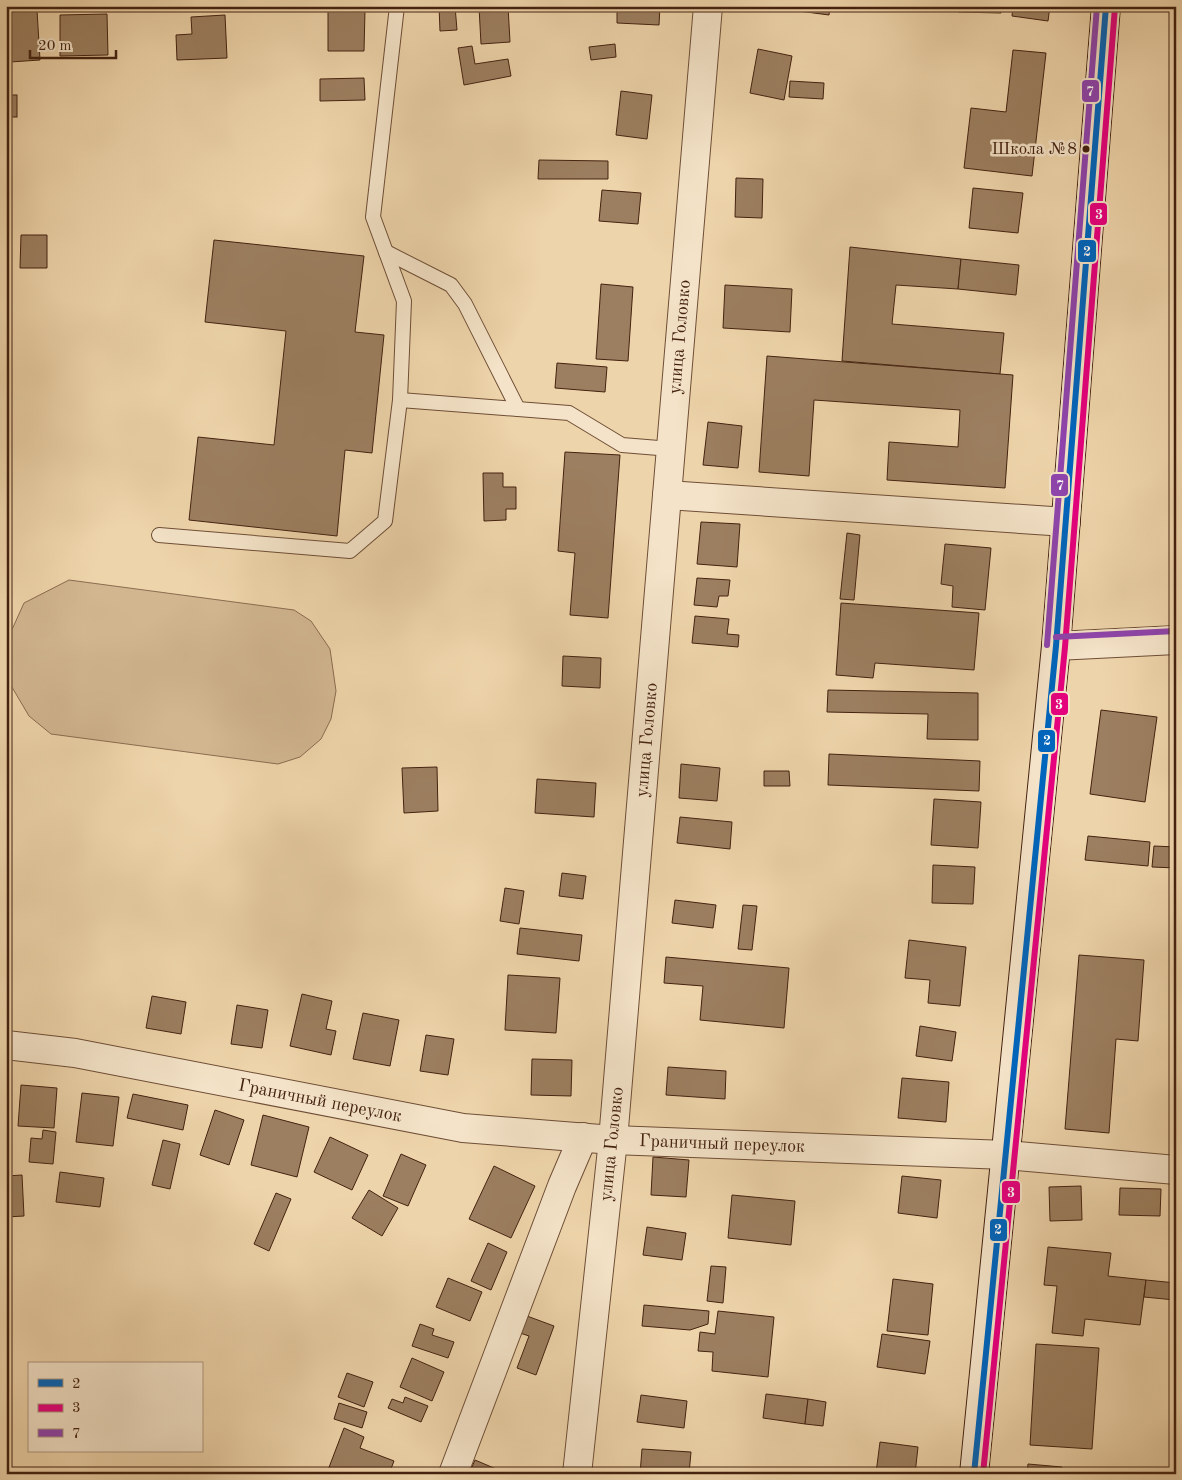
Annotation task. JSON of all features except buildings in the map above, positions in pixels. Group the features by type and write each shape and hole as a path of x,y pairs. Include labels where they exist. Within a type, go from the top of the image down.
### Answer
{"street":[{"name":"улица Головко","path":"577,1474 613,1140 708,6"},
{"path":"974,1474 1056,646 1106,6"},
{"path":"667,495 1066,522"},
{"path":"1056,646 1176,640"},
{"name":"Граничный переулок","path":"6,1045 75,1053 463,1128 613,1140 1006,1155 1176,1170"},
{"path":"452,1474 562,1186 583,1138"}],"lane":[{"path":"158,535 350,551 385,520 400,400 404,301 373,217 397,6"},
{"path":"386,252 451,285 465,304 518,409"},
{"path":"400,400 569,413 622,445 671,449"}],"shaded area":[{"path":"69,580 294,610 311,621 330,649 336,691 331,719 321,739 300,757 278,764 51,734 29,716 6,677 10,634 24,603"}],"transit line":[{"name":"7","path":"1047,645 1097,6"},
{"name":"2","path":"974,1474 1056,646 1106,6"},
{"name":"3","path":"983,1474 1065,647 1115,7"},
{"name":"7","path":"1056,637 1176,631"}],"place":[{"name":"Школа №8","path":"1086,149"}]}
